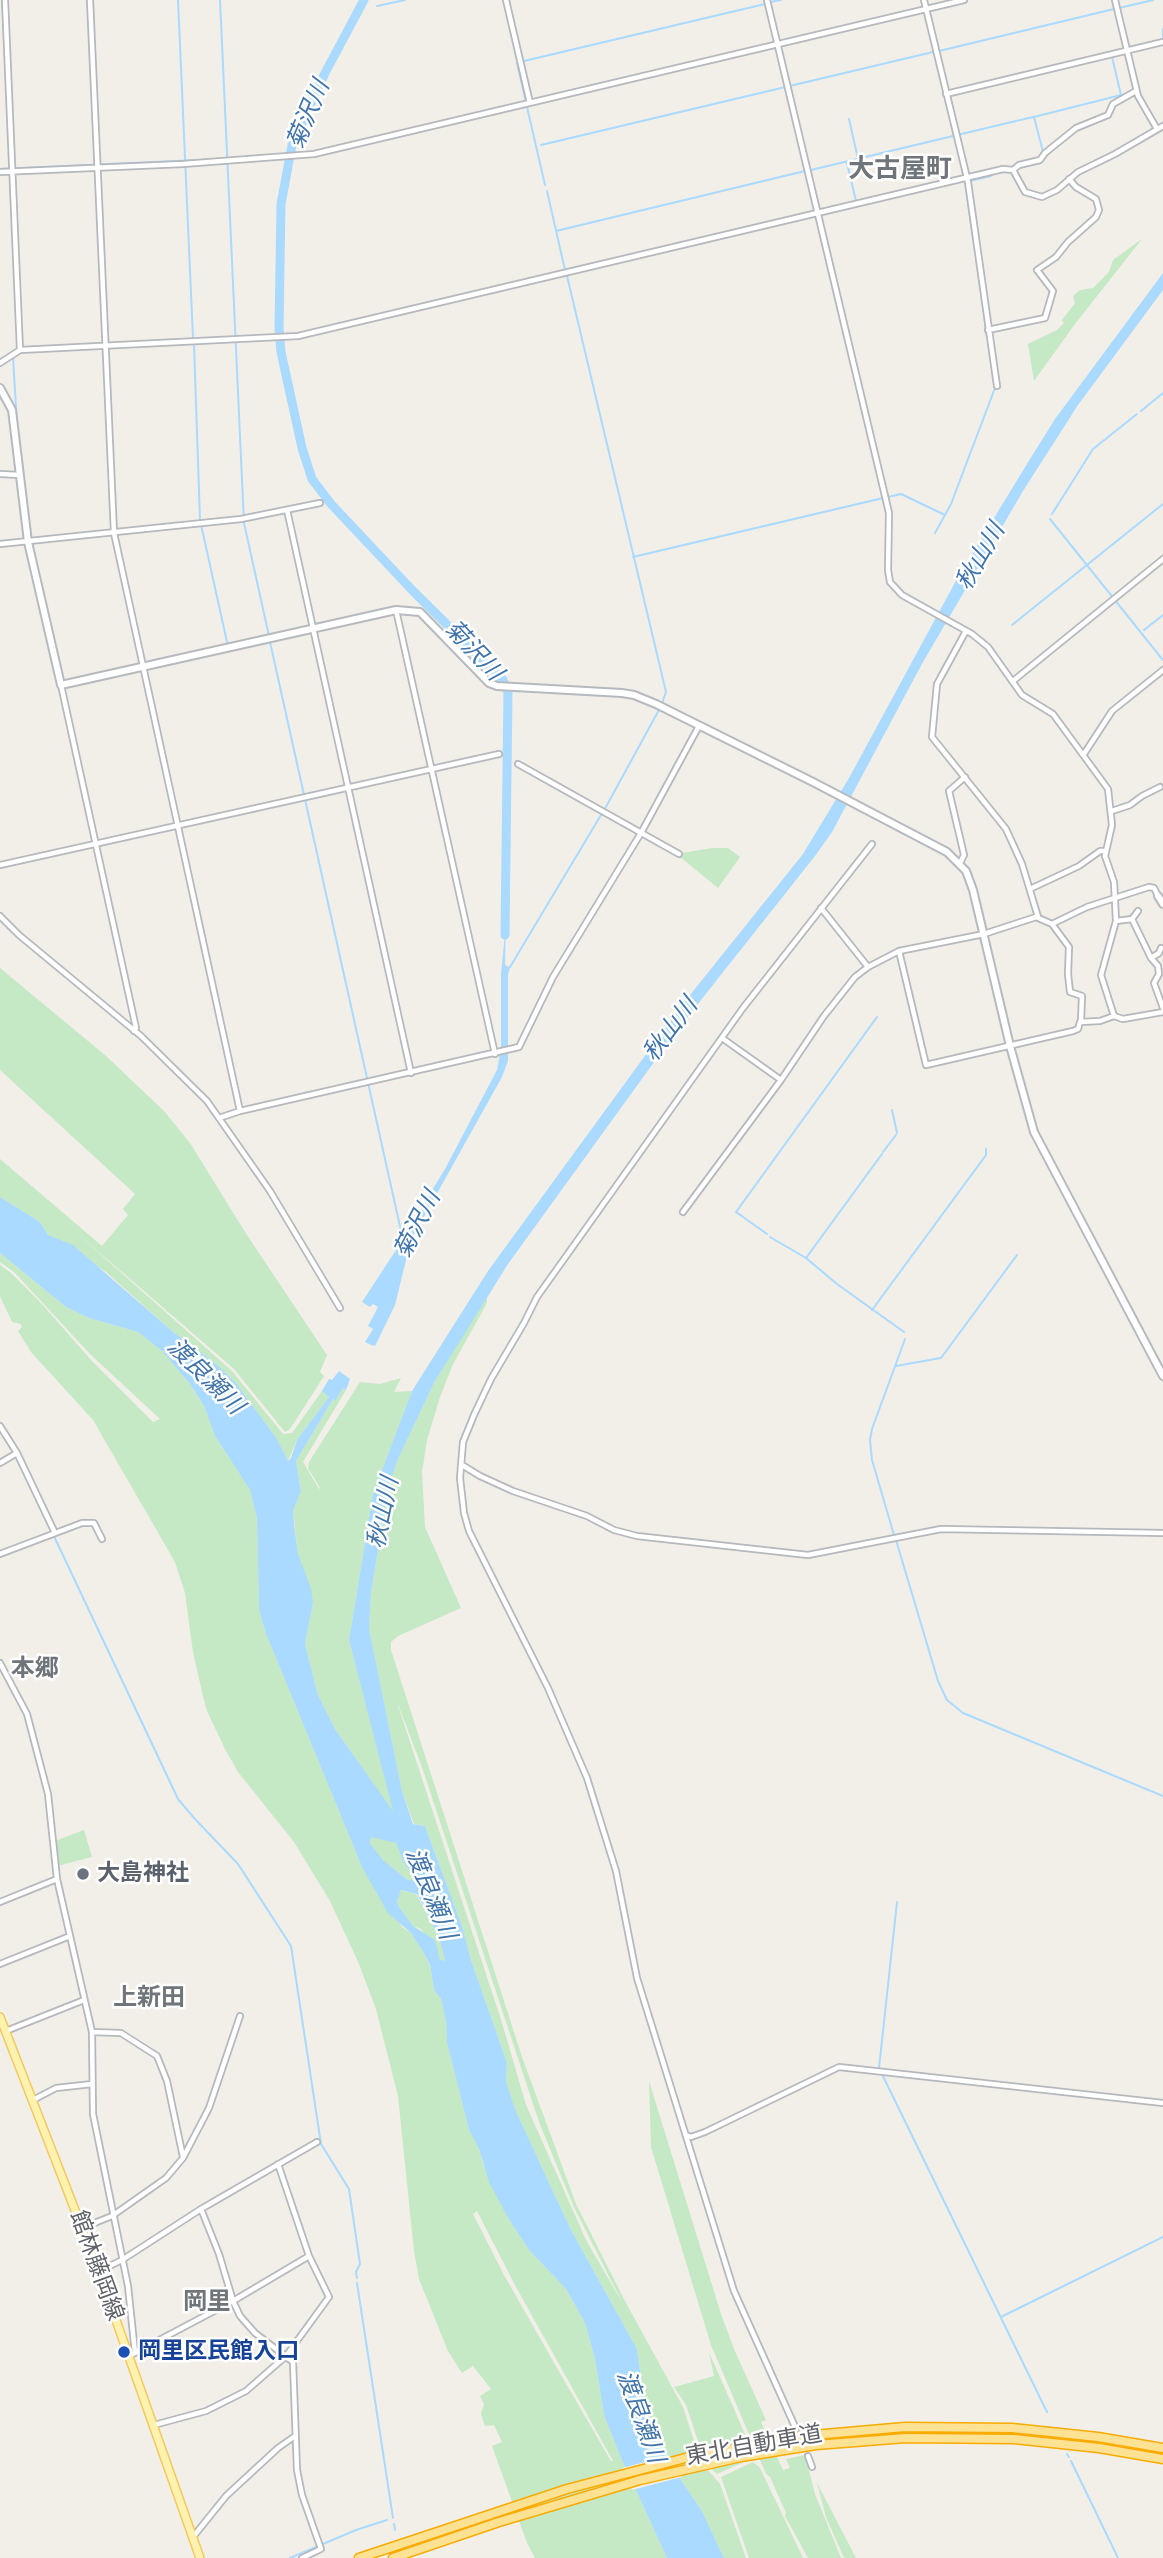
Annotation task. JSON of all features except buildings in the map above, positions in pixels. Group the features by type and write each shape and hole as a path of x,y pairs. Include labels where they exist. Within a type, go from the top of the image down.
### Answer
{"highway":[{"name":"東北自動車道","path":"359,2558 495,2512 648,2468 774,2440 868,2429 969,2427 1055,2431 1163,2448"},
{"name":"東北自動車道","path":"393,2558 499,2522 640,2480 696,2466 779,2451 870,2440 970,2437 1058,2443 1163,2459"}],"main road":[{"name":"館林藤岡線","path":"0,2017 132,2355 200,2558"}],"street":[{"path":"5,0 20,350"},
{"path":"90,0 114,533 240,1111"},
{"path":"506,0 530,103"},
{"path":"767,0 889,513 890,582 897,591 965,631 993,652 1026,699 1053,714 1108,789 1112,830 1105,851 1116,899 1116,921 1101,975 1114,1016"},
{"path":"924,0 967,178 996,386"},
{"path":"0,172 283,157 328,152 964,0"},
{"path":"1115,0 1136,91 1157,129"},
{"path":"946,94 1163,42"},
{"path":"0,363 20,350 288,338 1003,169 1013,170 1019,165 1040,160 1076,128 1108,115 1112,104 1136,91"},
{"path":"1013,170 1022,188 1037,197 1050,194 1069,179 1163,126"},
{"path":"988,330 1045,318 1053,290 1037,270 1056,257 1068,242 1096,217 1099,210 1096,199 1076,187 1069,179"},
{"path":"0,388 12,410 28,542 136,1028 134,1031"},
{"path":"0,474 20,475"},
{"path":"0,544 241,519 320,503"},
{"path":"287,510 411,1073"},
{"path":"1013,681 1163,559"},
{"path":"61,685 396,610 419,612 489,683 498,686 622,693 656,704 943,848 960,863 970,880 1010,1046 1040,1147 1163,1376"},
{"path":"396,610 496,1054"},
{"path":"965,631 937,684 932,737 999,817 1012,838 1038,918"},
{"path":"1084,754 1112,711 1163,670"},
{"path":"219,1118 496,1054 514,1049 523,1042 553,978 641,833 699,726"},
{"path":"0,865 499,754"},
{"path":"518,764 679,853"},
{"path":"960,863 964,855 948,791 965,777"},
{"path":"1112,811 1130,805 1160,788"},
{"path":"796,2429 734,2291 637,1978 616,1871 587,1778 548,1688 469,1531 460,1490 461,1464 463,1442 474,1415 531,1306 774,967 872,844"},
{"path":"1030,890 1079,866 1100,851 1105,851"},
{"path":"1052,924 1087,907 1149,887 1154,888 1163,904"},
{"path":"821,908 868,967"},
{"path":"1116,921 1132,919 1138,911"},
{"path":"0,916 134,1031 200,1093 270,1191 341,1308"},
{"path":"683,1212 855,977 899,951 984,934 1038,918 1052,924 1069,947 1070,992 1082,996 1078,1029 926,1065 899,951"},
{"path":"1080,1022 1100,1021 1114,1016 1123,1019 1163,1010 1154,983 1159,974 1158,967 1132,919"},
{"path":"1151,958 1159,953 1161,948"},
{"path":"722,1038 780,1080"},
{"path":"0,1426 17,1453 55,1533"},
{"path":"0,1463 17,1453"},
{"path":"461,1464 513,1491 587,1516 614,1530 637,1536 808,1555 941,1529 1163,1534"},
{"path":"0,1555 82,1523 94,1523 102,1539"},
{"path":"0,1662 29,1720 48,1794 57,1880 92,2032 93,2114 122,2260 132,2355 233,2301 309,2256"},
{"path":"0,1902 57,1880"},
{"path":"0,1964 70,1937"},
{"path":"5,2031 84,2000"},
{"path":"82,2228 112,2216 166,2178 183,2158 209,2108 240,2016"},
{"path":"92,2032 121,2033 159,2059 167,2081 183,2158"},
{"path":"686,2135 691,2137 705,2132 839,2067 1163,2103"},
{"path":"33,2100 56,2088 92,2084"},
{"path":"99,2272 317,2142"},
{"path":"154,2425 206,2411 246,2391 286,2356 329,2297 309,2256 278,2164"},
{"path":"201,2209 219,2254 233,2301 250,2328 293,2362 295,2436 300,2487 321,2549 302,2558"},
{"path":"193,2537 226,2497 278,2448 295,2436"},
{"path":"808,2456 812,2467"}],"green space":[{"path":"1142,239 1034,381 1028,344 1057,330 1075,303 1073,296 1080,290 1093,288 1109,272 1113,260"},
{"path":"728,848 740,857 718,888 679,856 682,853"},
{"path":"0,968 106,1056 164,1111 190,1143 245,1232 327,1355 320,1372 324,1376 290,1429 285,1432 234,1369 71,1228 232,1371 283,1434 292,1433 322,1391 329,1397 297,1440 288,1461 277,1439 236,1383 215,1363 172,1331 106,1272 48,1235 40,1222 0,1197 0,1159 102,1246 128,1215 123,1209 135,1194 0,1070"},
{"path":"0,1253 66,1307 89,1318 138,1332 162,1351 190,1384 204,1406 215,1436 250,1490 257,1518 259,1609 266,1634 362,1867 402,1927 411,1933 430,1966 434,1990 441,1999 447,2043 469,2130 508,2218 529,2250 566,2289 585,2323 595,2359 604,2415 667,2558 535,2558 527,2543 492,2446 502,2442 494,2425 485,2426 481,2414 484,2404 480,2396 491,2389 473,2366 462,2373 448,2351 419,2279 398,2096 376,2009 359,1964 330,1901 294,1842 238,1772 225,1749 207,1711 193,1652 185,1593 175,1562 93,1420 31,1352 18,1331 22,1327 21,1324 12,1322 0,1296 0,1265 42,1304 91,1360 153,1422 160,1419 90,1354 14,1272 0,1262","holes":["477,2211 613,2461 504,2275 473,2214"]},
{"path":"487,1295 487,1303 453,1364 440,1397 427,1440 422,1472 425,1527 461,1608 398,1636 391,1642 391,1650 522,2057 576,2204 683,2407 697,2450 720,2484 746,2558 724,2558 702,2511 658,2446 644,2398 637,2349 571,2230 515,2109 506,2081 507,2063 462,1926 425,1826 414,1824 402,1791 369,1628 371,1593 388,1489 397,1461 435,1381","holes":["396,1699 423,1770 539,2122 573,2205 623,2304 586,2240 526,2105 503,2026"]},
{"path":"401,1378 394,1392 412,1391 373,1494 349,1640 394,1813 335,1729 318,1695 305,1644 313,1603 298,1554 293,1511 301,1491 296,1461 333,1399 335,1400 343,1388 346,1390 303,1462 319,1489 308,1468 309,1462 360,1382 380,1384"},
{"path":"84,1830 92,1857 57,1866 55,1841"},
{"path":"371,1836 396,1843 403,1861 418,1881 408,1880 383,1860 370,1843"},
{"path":"400,1890 416,1894 439,1937 445,1961 440,1961 421,1929 413,1926 399,1907 397,1901"},
{"path":"649,2081 721,2314 766,2420 761,2422 783,2470 790,2468 786,2459 805,2455 815,2494 841,2558 808,2558 785,2516 786,2513 770,2477 766,2474 711,2345 651,2147"},
{"path":"709,2352 755,2457 717,2474 710,2468 701,2450 686,2405 674,2387 714,2376"},
{"path":"753,2462 760,2468 803,2558 749,2558 721,2477"},
{"path":"817,2483 856,2558 844,2558 826,2517"}],"water":[{"path":"1163,273 1163,290 1078,405 1023,491 923,662 832,832 678,1029 508,1264 435,1381 397,1461 388,1489 371,1593 369,1628 402,1791 413,1824 425,1826 462,1926 507,2063 506,2081 515,2109 571,2230 637,2349 644,2398 658,2446 702,2511 724,2558 667,2558 604,2415 595,2359 585,2323 566,2289 529,2250 489,2182 479,2149 469,2130 447,2043 441,1999 434,1990 430,1965 411,1933 388,1913 362,1867 266,1634 259,1609 257,1518 250,1490 215,1436 204,1406 190,1384 162,1351 138,1332 89,1318 66,1307 0,1253 0,1197 40,1222 48,1235 73,1245 172,1331 215,1363 236,1383 277,1439 288,1461 297,1440 329,1397 322,1391 329,1379 332,1380 339,1371 350,1379 346,1390 343,1388 335,1401 333,1399 296,1461 301,1491 293,1511 294,1524 298,1554 311,1589 313,1603 305,1644 318,1695 335,1729 393,1811 349,1640 373,1494 412,1391 488,1271 682,1005 803,854 849,778 958,577 1055,419","holes":["371,1837 396,1843 403,1861 417,1881 408,1880 383,1860 370,1843","401,1890 417,1894 439,1937 445,1961 440,1960 435,1940 413,1926 399,1907 397,1901"]},
{"path":"506,923 505,964 507,967 511,965 508,974 508,1061 502,1077 411,1240 395,1305 375,1346 371,1345 365,1342 373,1329 368,1326 378,1307 373,1304 370,1307 362,1302 396,1250 400,1241 399,1231 406,1233 445,1169 497,1070 501,1048 501,974"}],"pier":[{"path":"668,2456 682,2477 632,2490 622,2468"}],"waterway":[{"path":"2,0 6,72"},
{"path":"178,0 193,338"},
{"path":"220,0 244,523 269,636"},
{"name":"菊沢川","path":"364,0 325,73 292,145 281,204 281,352 302,448 312,479 331,504 413,591 503,680 508,692 505,935"},
{"path":"377,6 405,0"},
{"path":"770,2 781,0"},
{"path":"1119,8 1153,0"},
{"path":"524,61 765,4"},
{"path":"939,51 1114,9"},
{"path":"1163,29 1163,42"},
{"path":"541,145 933,52"},
{"path":"1039,158 1043,152 1034,117 1121,95 1112,57"},
{"path":"517,63 526,102"},
{"path":"527,107 545,185"},
{"path":"957,135 1033,117"},
{"path":"849,119 858,159"},
{"path":"811,170 953,136"},
{"path":"0,169 220,159"},
{"path":"847,163 856,201"},
{"path":"1022,167 1035,164"},
{"path":"556,231 805,171"},
{"path":"975,252 965,182 991,176"},
{"path":"547,191 565,270"},
{"path":"976,256 987,337"},
{"path":"567,276 666,692 662,703"},
{"path":"16,316 16,352"},
{"path":"935,533 951,504 995,388 988,342"},
{"path":"194,344 200,520 227,642"},
{"path":"13,357 17,424"},
{"path":"1141,411 1163,393"},
{"path":"1052,514 1093,449 1137,414"},
{"path":"888,497 901,494 945,515"},
{"path":"633,557 883,498"},
{"path":"1012,625 1163,504"},
{"path":"1050,519 1163,660"},
{"path":"1144,630 1163,615"},
{"path":"270,642 401,1231"},
{"path":"510,967 607,805 660,708"},
{"path":"767,1234 736,1212 877,1017"},
{"path":"892,1110 897,1133"},
{"path":"883,1152 896,1135"},
{"path":"872,1310 986,1155 986,1149"},
{"path":"806,1258 882,1154"},
{"path":"770,1237 806,1258 904,1332"},
{"path":"896,1366 941,1358 1017,1255"},
{"path":"894,1535 872,1460 870,1440 905,1339"},
{"path":"0,1431 17,1458 51,1529"},
{"path":"53,1534 178,1799 238,1864 291,1946 321,2144 349,2189 360,2264 356,2272 357,2278"},
{"path":"896,1540 938,1681 947,1700 963,1713 1163,1796"},
{"path":"897,1902 879,2068 1047,2412"},
{"path":"1001,2317 1163,2237"},
{"path":"357,2283 393,2518"},
{"path":"1071,2461 1118,2558"},
{"path":"290,2558 387,2520"},
{"path":"394,2524 395,2530"}],"tunnel":[{"path":"796,2429 808,2456"}],"place":[{"name":"大島神社","path":"83,1874"},
{"name":"岡里区民館入口","path":"124,2352"}],"district":[{"name":"大古屋町","path":"900,170"},
{"name":"本郷","path":"35,1669"},
{"name":"上新田","path":"149,1998"},
{"name":"岡里","path":"207,2302"}],"water label":[{"name":"秋山川","path":"981,557"},
{"name":"秋山川","path":"671,1030"},
{"name":"渡良瀬川","path":"205,1377"},
{"name":"秋山川","path":"384,1513"},
{"name":"渡良瀬川","path":"430,1894"},
{"name":"渡良瀬川","path":"640,2417"}]}
